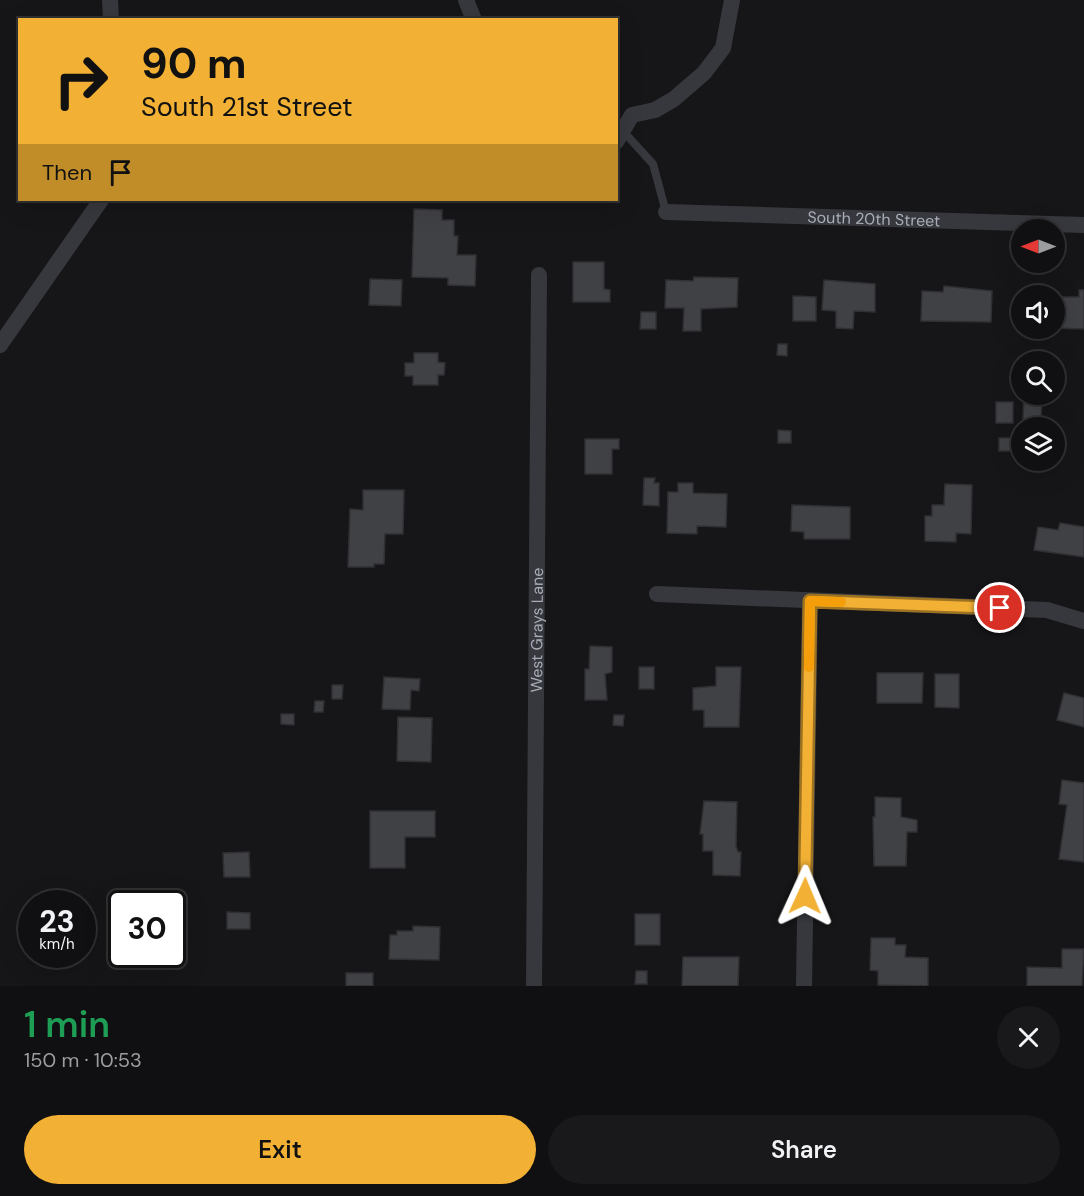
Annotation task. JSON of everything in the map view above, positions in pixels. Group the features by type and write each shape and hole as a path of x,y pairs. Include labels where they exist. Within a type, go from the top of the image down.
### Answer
{"street":[{"path":"110,0 111,18"},
{"path":"466,0 473,18"},
{"path":"619,136 632,115 655,110 674,99 704,73 723,48 732,0"},
{"path":"0,345 100,201"},
{"name":"South 20th Street","path":"666,212 1084,225"},
{"name":"West Grays Lane","path":"534,986 539,275"},
{"path":"657,594 1047,610 1084,621"},
{"path":"804,986 810,601"}],"lane":[{"path":"619,136 653,164 666,212"}],"building":[{"path":"414,209 442,210 442,220 454,220 454,236 458,236 457,255 476,255 475,286 448,285 448,278 412,277"},
{"path":"573,262 604,262 604,289 610,290 610,302 573,302"},
{"path":"694,277 738,278 737,307 701,309 701,331 683,331 684,308 665,308 666,280 693,281"},
{"path":"370,279 402,280 401,306 369,305"},
{"path":"824,280 875,284 875,312 854,311 853,329 836,328 836,311 822,310"},
{"path":"944,286 992,291 991,322 921,321 922,291 943,292"},
{"path":"1079,290 1084,290 1084,329 1065,328 1065,297 1079,297"},
{"path":"793,296 816,297 816,321 793,321"},
{"path":"641,312 656,312 656,329 640,329"},
{"path":"778,344 787,344 787,356 777,355"},
{"path":"414,353 438,353 438,362 445,363 444,375 438,375 438,385 413,385 413,376 405,376 405,363 414,363"},
{"path":"996,402 1011,402 1013,417 1011,417 1011,423 996,423"},
{"path":"1024,405 1042,405 1041,417 1023,417"},
{"path":"778,430 791,431 791,443 778,443"},
{"path":"999,438 1011,438 1011,451 999,451"},
{"path":"585,439 619,439 619,449 612,449 612,474 585,474"},
{"path":"644,478 655,478 654,483 659,483 659,506 643,505"},
{"path":"678,483 693,483 693,493 727,494 726,527 697,526 697,534 667,533 668,492 678,492"},
{"path":"945,484 972,485 971,534 956,533 956,542 925,541 925,516 932,516 932,505 944,505"},
{"path":"363,490 404,490 403,534 385,534 384,564 374,564 374,567 348,567 350,509 363,510"},
{"path":"792,505 850,507 850,539 804,539 804,532 791,531"},
{"path":"1060,523 1084,527 1084,557 1034,550 1038,527 1058,530"},
{"path":"590,646 612,647 612,672 605,674 607,700 585,700 585,669 589,669"},
{"path":"639,667 654,667 654,689 639,689"},
{"path":"716,667 741,667 739,727 704,727 704,710 693,710 693,688 716,686"},
{"path":"877,673 923,673 922,703 877,703"},
{"path":"935,674 959,674 959,708 935,707"},
{"path":"384,677 420,679 419,691 411,690 410,710 382,709"},
{"path":"332,685 343,685 342,699 332,699"},
{"path":"1064,693 1084,698 1084,727 1057,720"},
{"path":"315,701 324,701 323,712 314,712"},
{"path":"281,714 294,714 294,725 281,724"},
{"path":"614,715 624,715 623,726 613,725"},
{"path":"398,717 432,718 431,762 397,761"},
{"path":"1062,780 1084,783 1084,862 1059,859 1067,805 1059,804"},
{"path":"875,797 901,798 901,817 917,820 917,832 907,832 906,866 874,866"},
{"path":"704,801 737,802 736,846 738,852 741,852 740,876 713,875 713,851 703,851 703,834 700,834"},
{"path":"370,811 435,811 435,837 405,837 405,868 370,868"},
{"path":"249,852 250,877 224,877 223,853"},
{"path":"227,912 250,913 250,929 227,929"},
{"path":"635,914 660,914 660,945 635,945"},
{"path":"413,926 440,927 439,960 389,959 390,935 397,935 397,931 413,931"},
{"path":"871,938 895,938 895,945 906,945 905,957 928,958 928,986 878,985 878,971 870,970"},
{"path":"1062,949 1084,949 1082,986 1027,986 1027,967 1062,968"},
{"path":"683,957 739,957 738,986 682,986"},
{"path":"636,971 647,971 647,984 635,984"},
{"path":"346,973 373,973 373,986 346,986"}],"slow traffic":[{"path":"809,667 810,601 841,602"}],"route":[{"path":"805,896 810,601 1000,608"}]}
